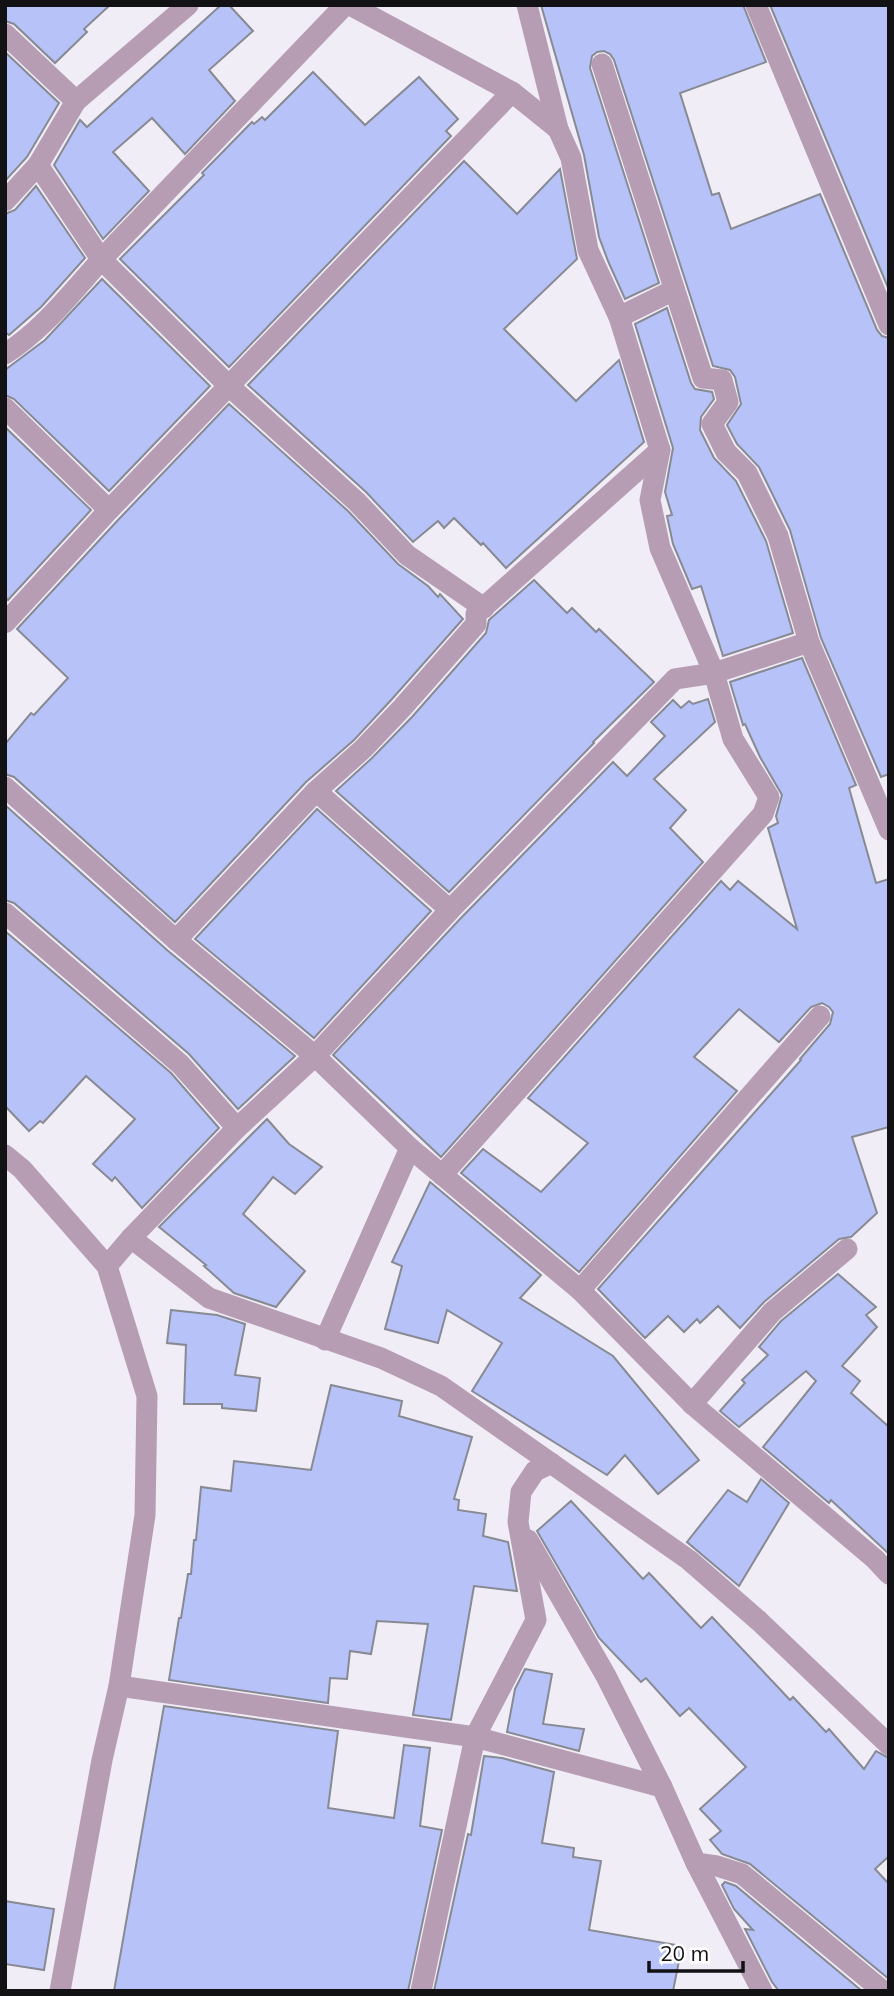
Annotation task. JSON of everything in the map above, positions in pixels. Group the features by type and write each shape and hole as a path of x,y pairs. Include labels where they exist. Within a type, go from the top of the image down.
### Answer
{"street":[{"path":"5,201 38,164 76,101 188,5"},
{"path":"5,354 54,312 101,259 347,5 512,92 558,130"},
{"path":"442,1175 764,814 769,797 733,739 714,673 660,548 650,500 660,450 619,317 588,250 571,158 558,130 527,5"},
{"path":"756,5 889,326"},
{"path":"5,34 76,101"},
{"path":"602,64 703,378 722,380 728,402 712,424 726,452 747,473 778,536 808,642 889,830"},
{"path":"7,619 512,92"},
{"path":"38,164 101,259 229,386 357,502 407,555 484,608"},
{"path":"619,317 674,290"},
{"path":"5,408 109,510"},
{"path":"176,940 316,791 363,749 402,708 476,624 477,614 660,450"},
{"path":"107,1266 237,1128 315,1056 450,910 675,680 714,673 808,642"},
{"path":"5,787 176,940 315,1056 410,1148 580,1290 692,1404 876,1559 889,1574"},
{"path":"316,791 450,910"},
{"path":"5,912 180,1064 237,1128"},
{"path":"580,1290 820,1016"},
{"path":"325,1340 410,1148"},
{"path":"5,1155 22,1169 107,1266 148,1395 145,1515 119,1686 102,1760 60,1991"},
{"path":"131,1238 209,1298 381,1358 440,1385 689,1560 759,1621 889,1745"},
{"path":"692,1404 772,1312 847,1249"},
{"path":"421,1991 475,1737 536,1620 518,1522 521,1492 535,1471 551,1464"},
{"path":"518,1522 606,1676 662,1787 696,1863 762,1991"},
{"path":"119,1686 475,1737 662,1787"},
{"path":"696,1863 742,1874 883,1991"}],"building":[{"path":"5,5 110,5 84,29 87,32 55,63 14,24 5,21"},
{"path":"221,5 229,5 253,31 209,70 235,101 185,154 152,118 113,152 149,191 103,239 54,165 80,120 87,127"},
{"path":"541,5 743,5 766,62 680,93 712,195 719,193 731,229 820,194 877,330 882,336 889,338 889,774 881,777 821,638 790,530 759,467 737,444 727,425 741,404 735,377 730,370 713,366 614,60 604,51 592,56 590,68 659,283 625,299 599,237 584,155"},
{"path":"770,5 889,5 889,290"},
{"path":"5,52 59,103 27,157 5,181"},
{"path":"313,72 365,125 419,77 458,119 446,131 451,136 229,367 120,259 204,175 202,173 252,122 254,124 262,117 265,120"},
{"path":"464,161 517,214 560,169 577,259 504,329 576,401 619,360 644,442 506,568 454,518 444,528 438,521 413,542 366,492 248,385"},
{"path":"36,186 85,258 41,307 9,335 5,332 5,214 15,210"},
{"path":"102,279 210,386 109,491 14,399 5,395 5,370 45,340"},
{"path":"667,308 691,383 695,389 712,392 714,399 701,417 700,430 714,458 736,481 766,541 793,633 723,656 701,586 692,589 673,544 667,516 672,515 665,492 673,448 635,324"},
{"path":"229,404 348,511 398,564 428,586 438,597 440,594 463,619 354,740 306,782 175,922 14,777 5,774 5,744 31,713 34,715 68,678 17,629"},
{"path":"5,427 91,510 8,600 5,597"},
{"path":"534,580 567,613 572,608 596,632 599,629 654,682 449,892 336,791 412,717 486,633 489,620"},
{"path":"802,658 856,785 849,788 876,883 889,879 889,1127 852,1137 877,1213 851,1237 839,1239 764,1302 740,1328 718,1306 700,1323 697,1319 684,1332 668,1316 645,1338 598,1289 801,1060 830,1024 833,1012 829,1007 822,1003 811,1007 779,1042 739,1009 694,1057 737,1091 579,1272 461,1173 483,1149 541,1192 588,1143 528,1098 721,881 730,890 738,881 797,929 768,828 778,823 776,816 782,795 745,724 743,725 730,682"},
{"path":"708,699 715,722 654,779 686,810 670,828 703,862 441,1157 333,1055 460,919 613,762 627,776 665,736 651,722 673,700 681,708 689,701 693,704"},
{"path":"5,805 167,950 295,1056 238,1109 189,1054 14,903 5,900"},
{"path":"317,809 431,911 314,1038 195,939"},
{"path":"5,931 171,1073 219,1128 142,1208 115,1177 112,1181 93,1164 135,1119 86,1076 43,1123 40,1121 29,1131 5,1106"},
{"path":"267,1119 289,1144 322,1167 295,1194 273,1177 243,1214 305,1271 276,1307 234,1293 204,1266 206,1265 159,1227"},
{"path":"430,1182 541,1275 520,1298 613,1356 699,1460 658,1494 625,1455 607,1475 472,1391 502,1343 447,1310 438,1343 385,1329 402,1266 392,1262"},
{"path":"838,1274 876,1307 866,1315 877,1327 842,1366 860,1381 851,1393 889,1427 889,1554 831,1500 829,1503 763,1447 816,1381 806,1371 739,1427 720,1411 745,1383 742,1380 768,1355 759,1347 781,1321"},
{"path":"171,1310 217,1315 245,1324 235,1375 260,1378 256,1411 222,1408 222,1404 184,1404 186,1345 167,1343"},
{"path":"331,1385 402,1401 399,1416 472,1437 454,1499 459,1500 458,1510 486,1514 483,1536 508,1542 517,1591 474,1586 451,1720 413,1715 428,1624 377,1621 371,1654 350,1651 347,1679 330,1678 328,1703 169,1680 188,1574 191,1574 201,1487 231,1491 234,1461 311,1470"},
{"path":"761,1479 789,1503 739,1586 687,1542 728,1490 747,1502"},
{"path":"571,1501 643,1579 649,1573 701,1628 712,1617 790,1700 793,1697 826,1732 829,1729 864,1769 876,1751 889,1758 889,1856 875,1869 889,1884 889,1979 750,1864 722,1854 710,1840 721,1831 700,1809 746,1767 689,1708 680,1716 646,1678 641,1682 599,1638 537,1531"},
{"path":"525,1669 552,1674 543,1724 584,1729 579,1751 507,1732 515,1689"},
{"path":"164,1706 338,1731 328,1808 394,1818 404,1745 430,1748 420,1826 442,1830 408,1991 114,1991"},
{"path":"484,1756 554,1772 542,1843 574,1848 573,1857 601,1861 589,1930 682,1946 673,1991 434,1991 468,1834 471,1835"},
{"path":"725,1882 736,1886 862,1991 779,1991 745,1929 753,1930 734,1909 722,1885"},
{"path":"5,1901 54,1909 44,1970 5,1964"}]}
